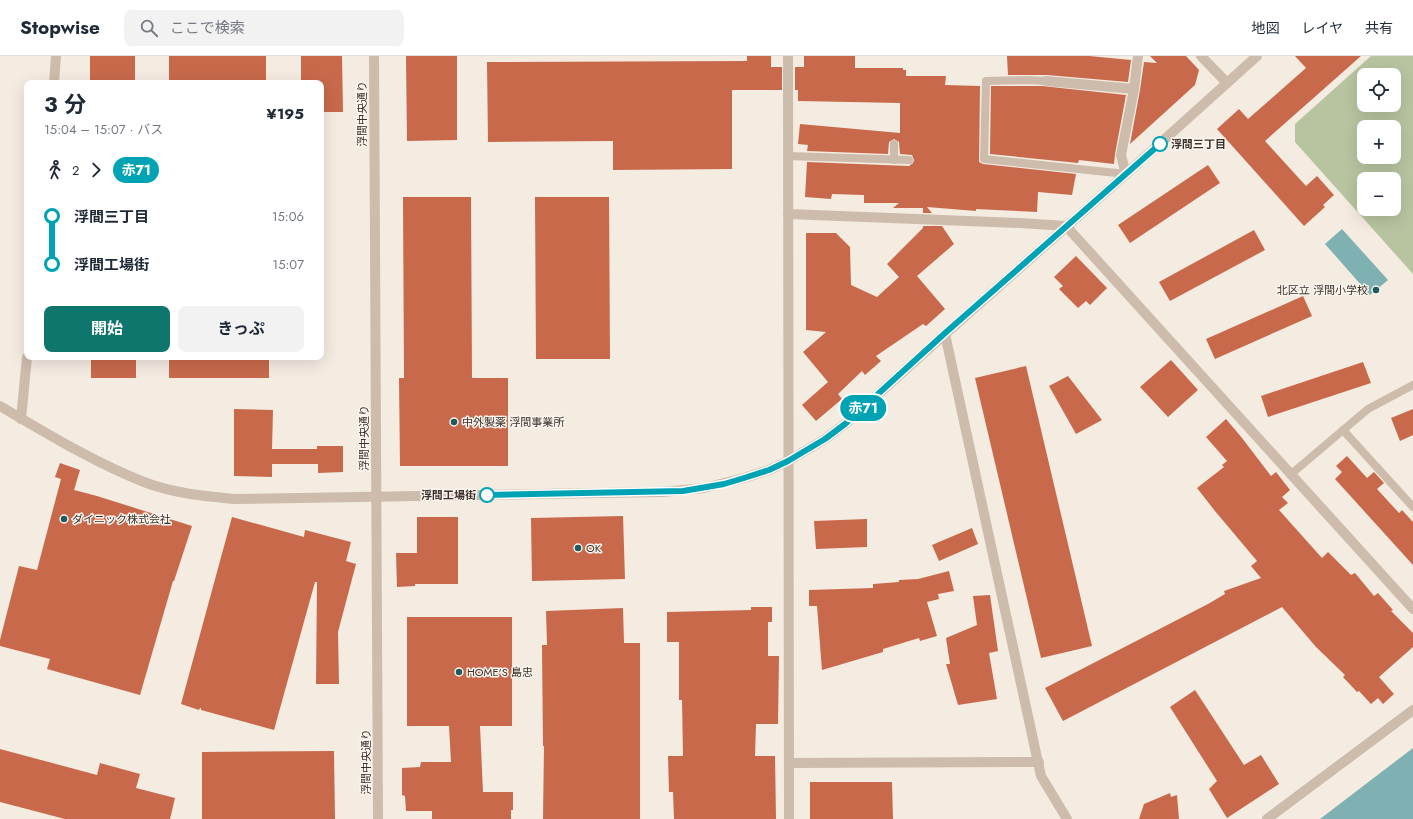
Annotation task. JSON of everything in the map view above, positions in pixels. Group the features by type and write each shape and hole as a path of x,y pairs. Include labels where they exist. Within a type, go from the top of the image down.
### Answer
{"street":[{"path":"54,80 56,56"},
{"name":"浮間中央通り","path":"374,56 378,819"},
{"path":"788,56 789,819"},
{"path":"1126,174 1121,155 1134,90 1138,56"},
{"path":"1201,56 1227,83"},
{"path":"0,406 107,466 145,483 189,495 234,499 683,491 724,484 769,470 788,461 825,439 845,424 1257,56"},
{"path":"1046,81 1134,90"},
{"path":"788,214 1020,222 1066,226 1413,609"},
{"path":"944,334 1041,776 1067,819"},
{"path":"21,418 27,360"},
{"path":"1268,819 1413,710"},
{"path":"789,763 1038,762"}],"lane":[{"path":"1046,81 986,81 984,159 1126,174"},
{"path":"894,144 894,160"},
{"path":"788,156 909,160"},
{"path":"1290,475 1368,409 1413,385"},
{"path":"1343,430 1411,502"}],"green space":[{"path":"1371,56 1413,56 1413,274 1361,216 1401,216 1401,172 1357,172 1357,211 1295,142 1295,124 1357,69 1357,112 1401,112 1401,68 1358,68"}],"water":[{"path":"1342,229 1388,280 1370,295 1325,244"},
{"path":"1413,748 1413,819 1320,819"}],"building":[{"path":"90,56 135,56 135,80 90,80"},
{"path":"169,56 266,56 266,80 169,80"},
{"path":"301,56 342,56 343,112 324,112 324,80 301,80"},
{"path":"406,56 457,56 457,140 407,141"},
{"path":"747,56 771,56 771,67 782,67 782,90 732,90 732,169 613,170 613,141 488,142 487,62 747,61"},
{"path":"804,56 855,56 855,68 903,68 903,70 906,70 906,76 946,76 945,85 980,86 979,162 983,164 1076,174 1072,195 1038,192 1037,212 976,209 976,211 927,207 932,213 923,213 923,208 893,208 899,203 864,203 864,195 832,194 831,199 805,197 807,162 909,166 914,160 912,155 900,154 899,142 894,139 889,142 888,154 807,151 808,145 798,144 800,124 900,133 900,103 798,101 798,90 795,90 795,67 804,67"},
{"path":"1007,56 1089,56 1131,60 1128,82 1047,75 1008,75"},
{"path":"1150,56 1186,56 1199,70 1195,85 1130,144 1144,62 1157,63"},
{"path":"1295,56 1361,56 1265,141 1306,186 1317,176 1334,195 1323,205 1325,207 1304,226 1217,129 1239,109 1248,119 1306,68"},
{"path":"991,86 1042,86 1126,95 1114,164 1079,160 1078,163 990,154"},
{"path":"1208,165 1220,183 1130,243 1118,225"},
{"path":"403,197 471,197 472,378 508,378 508,466 400,466 399,378 404,378"},
{"path":"535,197 609,197 610,359 536,359"},
{"path":"923,226 942,226 954,244 917,276 945,309 926,326 923,324 876,356 881,361 865,375 862,371 838,394 842,399 816,421 802,405 828,382 803,352 826,332 806,330 806,233 836,233 850,247 851,285 877,297 899,277 887,264 923,228"},
{"path":"1254,230 1265,250 1170,301 1159,282"},
{"path":"1076,256 1107,288 1090,305 1086,301 1078,308 1059,289 1063,286 1054,277"},
{"path":"1303,296 1312,316 1215,359 1206,339"},
{"path":"91,360 136,360 136,378 91,378"},
{"path":"169,360 269,360 269,378 169,378"},
{"path":"1171,360 1198,390 1168,417 1140,387"},
{"path":"1363,362 1371,383 1268,417 1261,396"},
{"path":"1026,366 1092,646 1041,658 975,378"},
{"path":"1068,376 1102,420 1076,434 1049,386"},
{"path":"234,409 273,410 272,449 317,449 317,446 343,446 343,472 318,473 318,464 272,464 272,477 234,476"},
{"path":"1413,409 1413,435 1400,441 1391,418"},
{"path":"1226,419 1271,476 1276,472 1290,490 1282,497 1288,503 1279,510 1322,558 1328,552 1351,575 1355,573 1374,596 1378,593 1393,610 1391,611 1413,633 1413,647 1379,677 1394,694 1383,704 1378,698 1371,704 1343,677 1345,675 1316,647 1282,607 1063,721 1045,688 1208,604 1225,594 1224,591 1261,578 1251,566 1257,561 1197,488 1224,467 1222,465 1227,461 1206,437"},
{"path":"1347,456 1367,478 1374,472 1384,483 1377,489 1399,513 1402,510 1413,522 1413,565 1335,479 1342,472 1336,466"},
{"path":"60,463 80,470 74,490 192,526 173,581 140,695 47,669 50,659 0,646 0,640 19,566 37,570 61,479 55,477"},
{"name":"OK","path":"623,516 625,579 532,581 531,518"},
{"path":"232,517 304,537 305,530 351,542 346,561 356,564 338,632 339,684 316,684 317,582 315,582 274,730 201,710 201,708 199,710 181,704"},
{"path":"417,517 458,517 458,584 415,584 415,586 397,587 396,553 417,553"},
{"path":"867,519 867,547 816,549 814,521"},
{"path":"972,528 978,544 939,561 932,545"},
{"path":"949,571 954,591 938,594 939,599 927,602 937,636 920,641 919,638 883,649 883,652 822,670 817,606 809,606 809,590 873,588 873,584 918,579"},
{"path":"990,595 998,651 989,653 997,699 958,705 946,664 950,664 946,638 977,625 973,596"},
{"path":"751,607 772,607 772,622 768,622 768,656 779,656 778,724 756,724 755,756 775,756 776,819 674,819 673,792 669,792 668,756 683,756 682,700 679,700 679,642 667,642 667,612 751,610"},
{"path":"623,608 624,643 640,643 640,819 543,819 544,746 542,645 547,645 546,611"},
{"name":"HOME'S 島忠","path":"407,617 512,617 512,726 480,726 483,792 513,792 513,810 511,810 511,819 432,819 432,811 406,811 405,796 402,795 402,768 420,767 421,762 451,762 449,726 407,726"},
{"path":"1195,690 1244,765 1261,755 1279,784 1227,818 1209,789 1217,781 1170,707"},
{"path":"0,749 97,775 100,763 140,774 136,788 175,798 170,819 65,819 0,802"},
{"path":"334,751 335,819 202,819 202,752"},
{"path":"810,782 892,782 893,819 810,819"},
{"path":"1170,793 1171,797 1177,795 1179,819 1139,819 1144,804"}],"bus line":[{"name":"赤71","path":"487,495 683,491 724,484 769,470 788,461 825,439 845,424 944,334 1160,144"}],"place":[{"name":"浮間三丁目","path":"1160,144"},
{"name":"北区立 浮間小学校","path":"1376,290"},
{"name":"中外製薬 浮間事業所","path":"454,422"},
{"name":"浮間工場街","path":"487,495"},
{"name":"ダイニック株式会社","path":"64,519"},
{"name":"OK","path":"578,548"},
{"name":"HOME'S 島忠","path":"459,672"}]}
